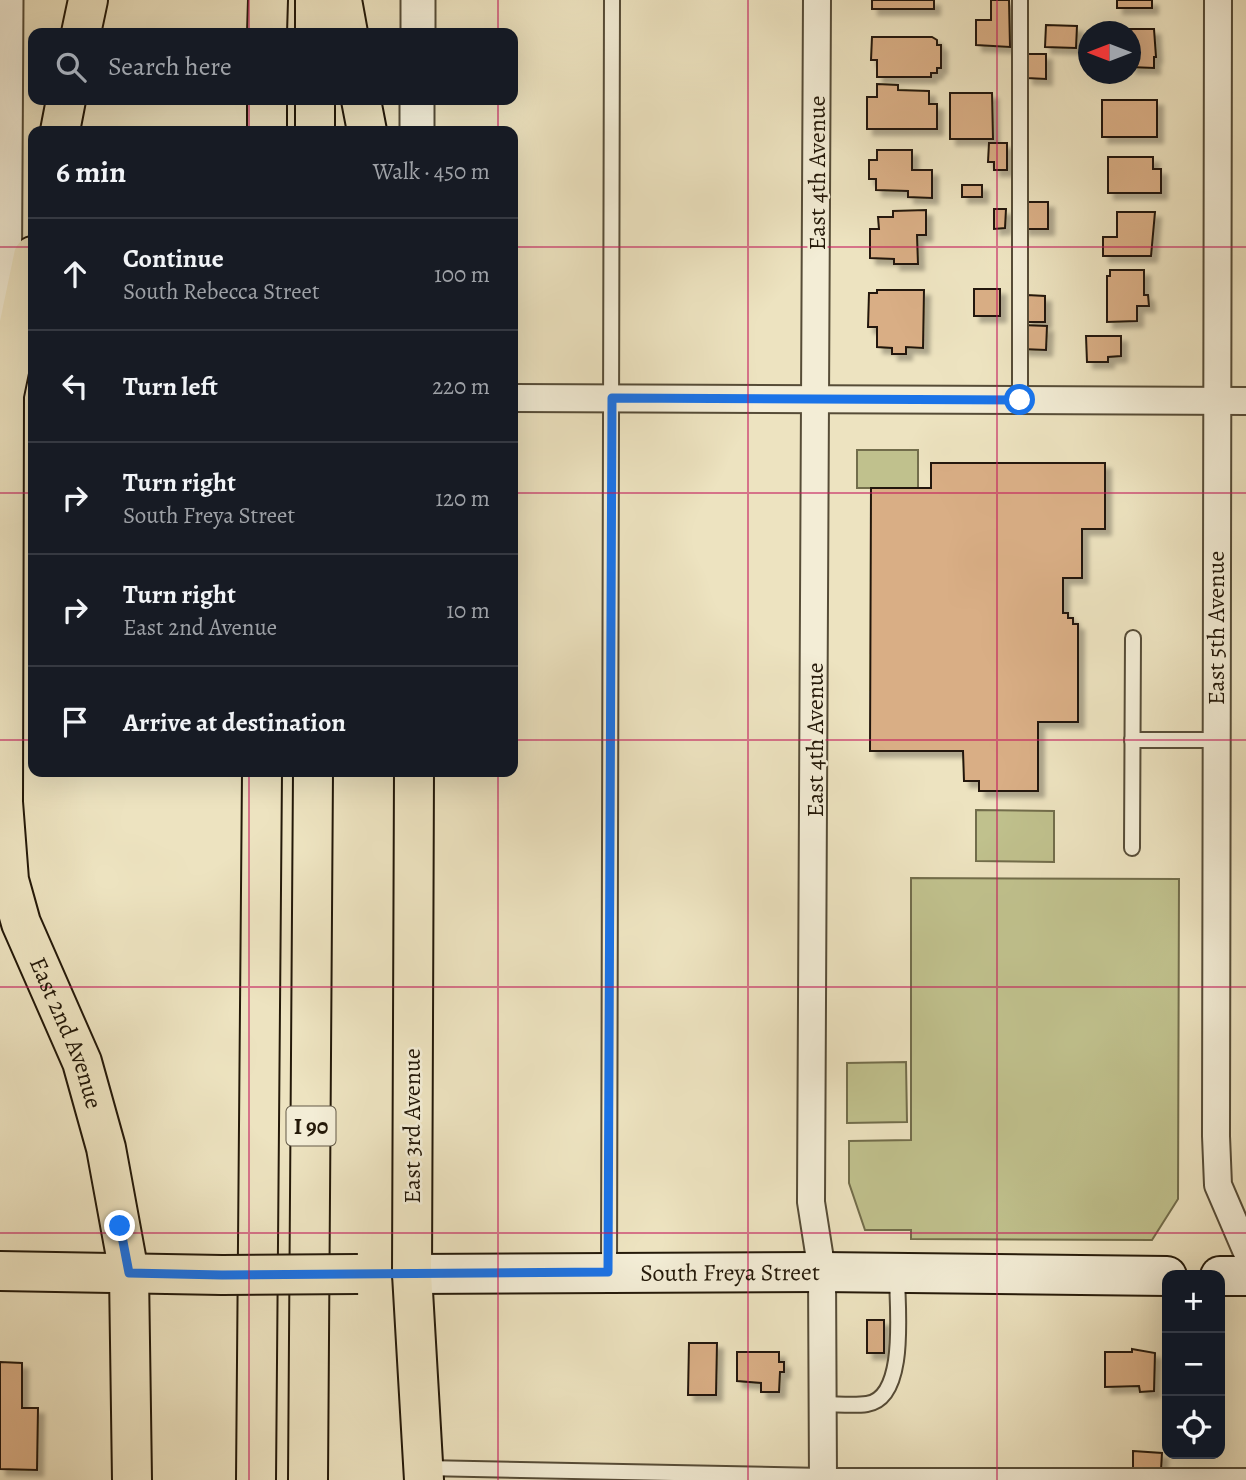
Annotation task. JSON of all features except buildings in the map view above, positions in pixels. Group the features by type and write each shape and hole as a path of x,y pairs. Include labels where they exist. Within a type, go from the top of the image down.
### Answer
{"main road":[{"path":"81,28 88,0"},
{"path":"267,28 268,0"},
{"path":"315,0 315,28"},
{"path":"342,0 347,28"},
{"path":"61,126 65,105"},
{"path":"267,105 267,126"},
{"path":"315,105 315,126"},
{"path":"362,105 366,126"},
{"path":"4,395 28,280"},
{"name":"East 2nd Avenue","path":"4,395 3,802 9,880 20,923 82,1062 95,1107 129,1273 132,1480"},
{"name":"I 90","path":"256,1480 262,777"},
{"name":"I 90","path":"308,1480 313,777"},
{"name":"East 3rd Avenue","path":"414,777 412,1275 424,1474"},
{"name":"South Freya Street","path":"0,1271 222,1275 822,1272 1162,1276"},
{"path":"1225,1276 1246,1276"}],"street":[{"name":"East 2nd Avenue","path":"4,395 6,0"},
{"path":"418,0 418,28"},
{"name":"East 4th Avenue","path":"817,0 811,1202 822,1272 823,1478"},
{"name":"East 5th Avenue","path":"1217,0 1218,1185 1246,1250"},
{"path":"417,105 417,126"},
{"path":"518,398 1246,401"}],"lane":[{"path":"608,1272 612,0"},
{"path":"1020,0 1020,400"},
{"path":"1132,848 1133,638"},
{"path":"1132,740 1216,740"},
{"path":"822,1404 869,1404 885,1395 897,1365 897,1273"},
{"path":"424,1474 823,1478 1246,1476"}],"green space":[{"path":"857,450 918,450 918,488 857,488"},
{"path":"976,810 1054,811 1054,862 976,861"},
{"path":"911,878 1179,879 1178,1199 1152,1240 911,1239 911,1230 865,1230 849,1183 849,1141 911,1140"},
{"path":"906,1062 907,1122 847,1123 847,1063"}],"route":[{"path":"120,1226 129,1273 412,1275 608,1272 612,398 1020,400"}]}
